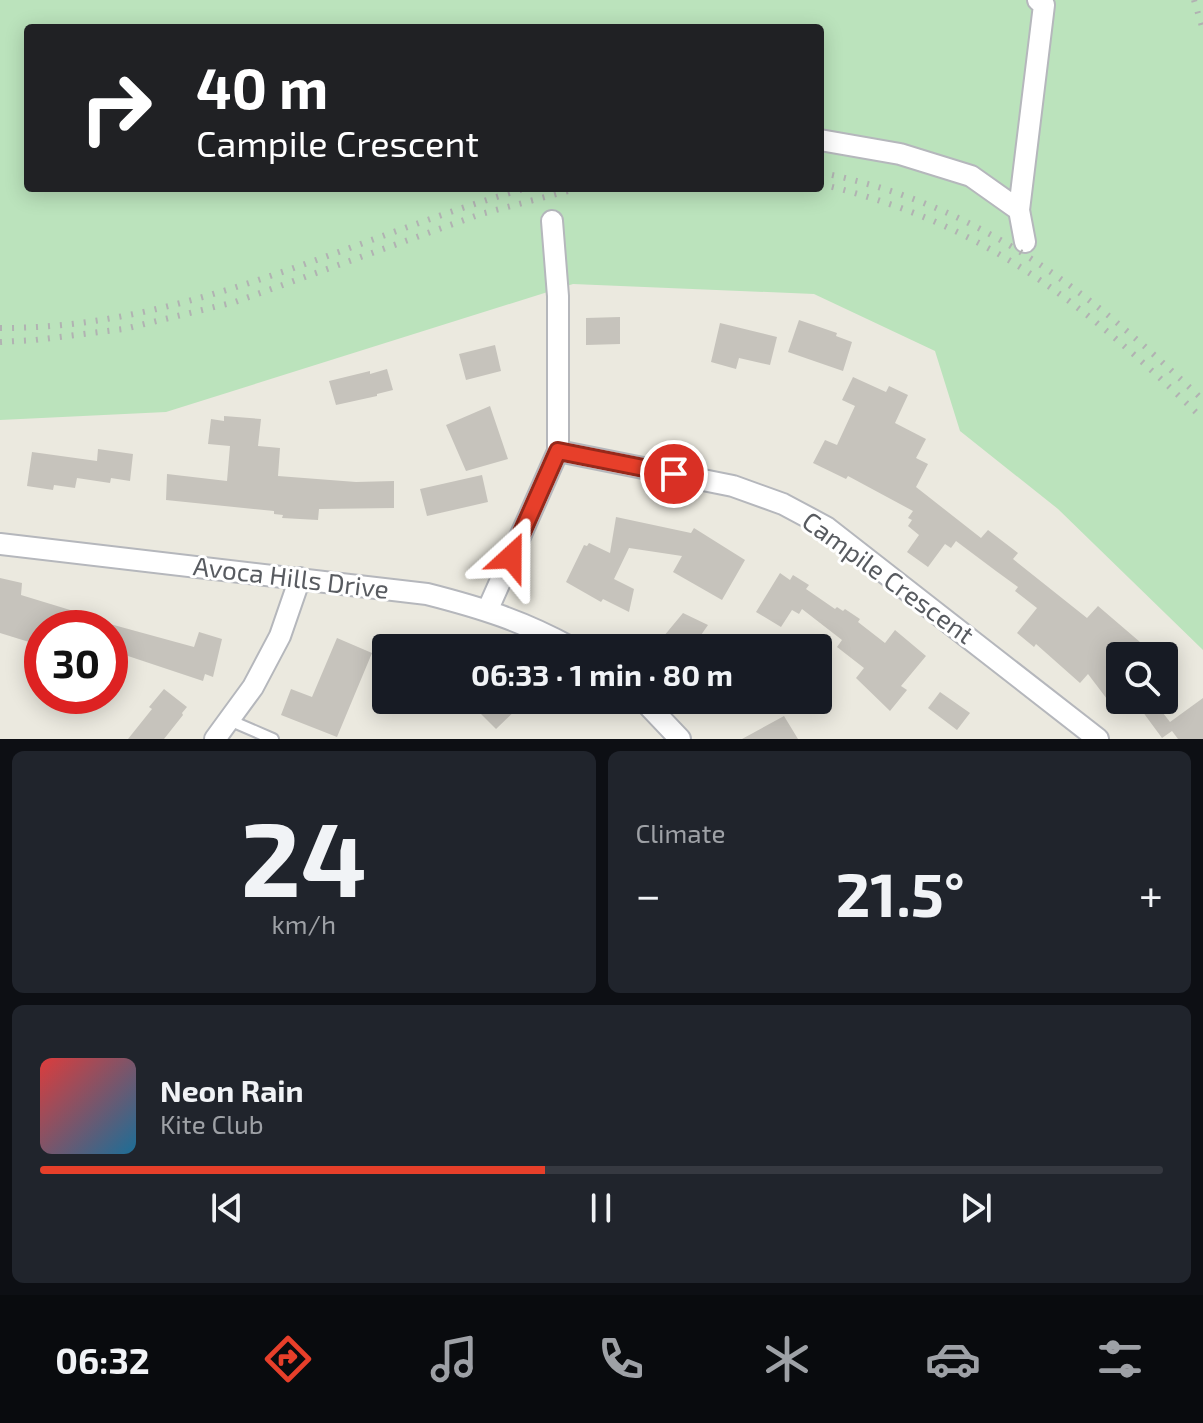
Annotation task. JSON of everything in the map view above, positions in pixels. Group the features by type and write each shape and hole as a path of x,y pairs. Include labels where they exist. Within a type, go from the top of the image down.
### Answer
{"street":[{"path":"1025,242 1019,210 1044,5 1038,0"},
{"path":"824,141 900,154 971,176 1019,210"},
{"path":"488,609 558,451 558,296 552,221"},
{"name":"Campile Crescent","path":"558,451 733,486 783,504 826,527 1098,739"},
{"name":"Avoca Hills Drive","path":"0,544 427,594 488,609 546,634"},
{"path":"215,739 253,687 280,636 300,578"},
{"path":"656,714 680,739"}],"lane":[{"path":"229,720 273,739"}],"green space":[{"path":"0,0 1203,0 1203,650 1058,509 960,431 935,351 814,294 573,284 166,412 0,420"}],"building":[{"path":"620,317 620,344 586,345 586,318"},
{"path":"799,320 837,333 836,336 852,342 843,371 788,352"},
{"path":"720,323 777,337 770,365 739,358 736,369 711,362"},
{"path":"495,345 501,371 466,380 459,354"},
{"path":"387,369 393,390 336,405 329,381"},
{"path":"853,377 886,392 889,386 908,395 895,423 926,439 916,458 928,464 916,487 981,538 988,530 1018,553 1013,559 1087,618 1098,606 1140,642 1106,642 1106,698 1088,674 1080,683 1036,644 1034,647 1017,633 1037,608 1015,591 1018,587 956,541 951,548 945,544 928,567 907,552 919,535 908,526 912,520 908,518 913,511 848,476 846,479 813,463 825,440 837,445 855,406 842,400"},
{"path":"490,406 508,459 466,471 446,425"},
{"path":"224,416 261,419 258,446 280,448 278,476 356,482 394,481 394,508 319,509 318,520 282,518 283,515 274,514 274,511 166,500 167,474 227,481 230,446 208,444 211,419 224,421"},
{"path":"98,449 133,454 130,481 111,478 110,483 77,478 75,488 54,485 53,490 27,486 32,452 97,461"},
{"path":"482,475 488,502 427,516 420,489"},
{"path":"616,517 691,533 694,528 745,560 722,600 673,572 682,556 629,548 614,579 634,589 629,612 603,599 601,602 566,582 584,545 589,543 610,553"},
{"path":"780,573 790,580 793,575 809,585 806,589 835,609 845,609 860,619 858,622 885,643 895,630 926,656 901,686 907,690 890,711 856,678 864,668 837,647 842,640 802,609 799,614 792,610 781,627 756,612"},
{"path":"0,578 22,583 21,595 70,610 24,610 24,640 0,633"},
{"path":"683,613 708,625 702,634 666,634"},
{"path":"128,629 194,647 199,632 222,639 213,677 205,674 203,681 128,656"},
{"path":"337,638 372,653 337,737 281,715 291,689 312,697"},
{"path":"164,689 187,707 183,715 164,739 128,739 152,709 149,707"},
{"path":"940,692 970,713 957,730 928,708"},
{"path":"1203,698 1203,739 1178,739 1172,731 1162,738 1144,714 1164,714 1170,722"},
{"path":"481,714 512,714 496,729"},
{"path":"784,716 798,739 742,739"}],"railway":[{"path":"1194,0 1203,30"},
{"path":"832,175 888,190 939,209 1033,260 1119,324 1203,400"},
{"path":"824,185 933,221 1029,273 1116,339 1203,419"},
{"path":"0,328 69,324 136,313 203,297 514,192"},
{"path":"0,342 124,329 235,302 481,214 564,192"}],"route":[{"path":"511,557 558,451 674,474"}]}
